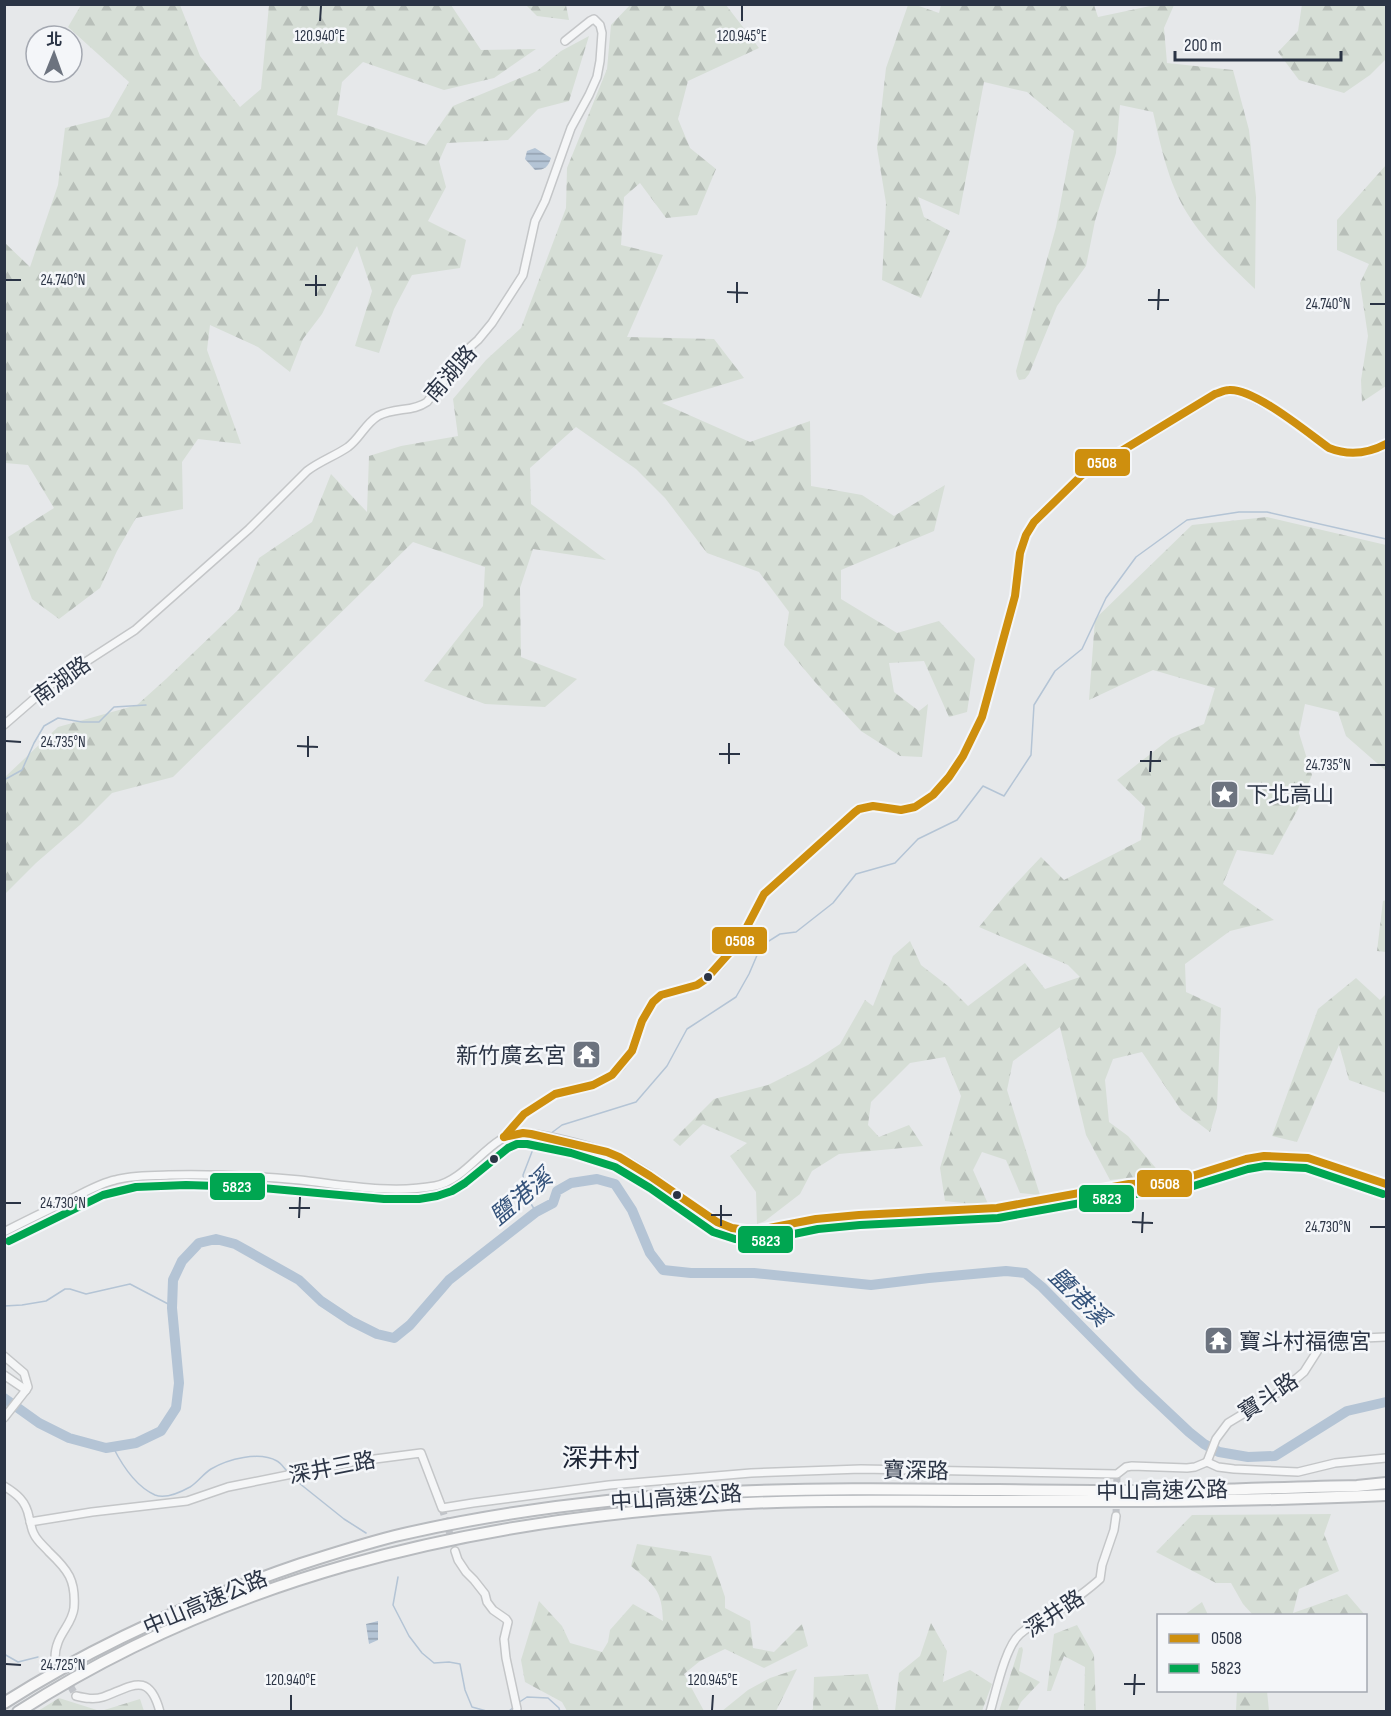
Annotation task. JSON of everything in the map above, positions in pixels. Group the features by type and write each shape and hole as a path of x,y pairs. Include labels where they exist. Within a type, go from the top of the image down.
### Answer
{"highway":[{"name":"中山高速公路","path":"4,1703 70,1664 164,1617 260,1578 392,1537 536,1509 706,1493 822,1490 1158,1491 1386,1483"},
{"name":"中山高速公路","path":"18,1712 49,1692 128,1650 202,1615 254,1595 332,1569 390,1553 470,1535 537,1524 702,1506 798,1502 1221,1500 1386,1495"}],"street":[{"name":"南湖路","path":"4,725 50,685 135,630 249,530 307,471 318,462 347,448 376,417 396,409 421,406 427,402 469,348 478,340 505,305 523,275 535,221 571,128 597,77 602,44 602,33 597,21 594,19 590,21 565,41"},
{"path":"4,1232 95,1187 136,1176 216,1174 279,1178 378,1189 410,1189 437,1186 451,1181 504,1137 524,1114 547,1098 593,1085 612,1075 632,1051 642,1021 653,1002 662,995 697,985 720,966 739,942 764,894 855,812 873,806 901,810 915,807 933,795 949,777 965,753 982,717 1015,596 1020,553 1024,540 1034,522 1082,475 1215,394 1229,390 1245,393 1276,410 1337,452 1358,455 1386,444"},
{"path":"504,1137 523,1133 531,1134 607,1152 650,1176 717,1222 728,1228 748,1231 848,1216 997,1208 1129,1184 1170,1183 1246,1159 1264,1156 1308,1158 1386,1184"},
{"name":"寶斗路","path":"1206,1462 1216,1439 1228,1423 1284,1389 1304,1372 1318,1350 1328,1343 1341,1339 1386,1337"},
{"path":"4,1356 24,1373 28,1387 4,1418"},
{"path":"4,1375 26,1390"},
{"name":"深井三路","path":"30,1522 187,1501 228,1487 351,1462 421,1453 442,1508"},
{"name":"寶深路","path":"442,1508 609,1485 751,1473 861,1469 1117,1474 1126,1467 1132,1466 1191,1468 1206,1462 1218,1467 1299,1472 1335,1462 1386,1458"},
{"path":"4,1486 20,1496 27,1507 35,1537 66,1568 74,1589 74,1612 55,1648 55,1658"},
{"name":"深井路","path":"990,1712 1005,1661 1020,1634 1090,1589 1100,1579 1116,1516"},
{"path":"455,1551 458,1560 485,1594 493,1610 508,1622 504,1639 516,1707"},
{"path":"76,1696 90,1699 102,1698 138,1684 154,1693 160,1712"}],"green space":[{"path":"631,4 726,5 759,48 688,81 678,119 690,148 716,169 697,215 666,218 640,183 624,197 621,245 663,255 627,337 714,339 744,378 662,403 750,442 810,421 811,486 862,495 894,516 945,485 934,531 841,570 841,599 897,633 939,621 975,659 967,712 949,717 924,661 889,663 894,692 919,711 928,704 922,757 900,756 861,731 784,645 789,612 759,572 707,553 665,498 636,469 576,427 530,468 531,504 606,560 533,549 520,588 521,657 577,679 545,707 485,704 424,681 483,606 485,567 413,542 173,777 112,793 5,894 5,777 58,727 137,705 166,679 239,609 259,558 312,522 331,474 367,512 369,456 401,446 458,436 453,399 486,360 521,328 566,208 567,168 607,69 611,25"},
{"path":"1302,4 1386,5 1386,59 1370,75 1344,93 1299,80 1278,52 1298,31"},
{"path":"81,5 180,5 200,56 240,107 261,89 269,5 451,5 481,50 536,49 494,78 444,90 363,62 342,82 337,115 426,145 453,106 537,71 561,51 589,36 569,101 538,109 508,140 447,143 439,161 446,187 428,221 466,240 460,268 412,275 394,309 379,353 355,346 372,291 357,246 322,314 303,339 290,372 258,347 210,325 207,350 241,444 198,439 182,462 183,509 136,518 117,551 100,588 59,619 32,599 8,537 54,508 28,465 5,463 4,242 30,267 58,185 65,128 109,117 129,82 84,41 84,24 70,24"},
{"path":"526,5 566,5 569,20 537,16"},
{"path":"908,5 916,5 939,13 941,5 1094,5 1098,17 1155,5 1174,5 1164,28 1167,63 1233,70 1249,130 1256,197 1255,289 1210,244 1180,201 1162,151 1153,112 1120,105 1116,153 1095,221 1086,266 1057,306 1029,374 1025,379 1019,380 1016,371 1056,227 1074,131 1027,92 984,82 959,215 918,197 924,217 950,231 921,298 882,280 886,203 877,148 886,68"},
{"path":"1386,165 1386,386 1362,402 1361,380 1368,336 1360,283 1369,264 1337,250 1337,220"},
{"path":"1267,517 1386,545 1386,771 1346,736 1338,712 1305,704 1299,733 1312,775 1298,809 1273,855 1237,850 1223,884 1274,920 1230,931 1185,964 1186,992 1221,1008 1217,1108 1210,1132 1181,1110 1142,1052 1113,1059 1105,1080 1109,1122 1128,1136 1161,1174 1110,1180 1086,1135 1060,1027 1013,1061 1007,1090 1040,1195 1020,1193 1006,1160 982,1152 973,1170 989,1206 945,1201 940,1168 961,1096 945,1057 910,1063 871,1102 868,1125 879,1137 909,1125 923,1146 839,1154 812,1171 800,1194 765,1221 757,1224 756,1192 730,1156 747,1143 703,1124 680,1146 673,1140 714,1099 768,1085 808,1065 840,1044 865,1000 873,1006 893,956 910,941 921,965 948,986 968,1006 1025,963 1045,989 1080,977 1068,965 979,927 1041,857 1064,880 1141,840 1145,807 1117,780 1171,738 1204,724 1215,688 1153,670 1089,700 1095,619 1192,525"},
{"path":"1386,900 1386,952 1377,951 1383,901"},
{"path":"1356,978 1380,1000 1386,994 1386,1093 1349,1080 1339,1045 1297,1142 1272,1136 1318,1009"},
{"path":"1331,1514 1324,1534 1339,1571 1299,1589 1293,1613 1347,1594 1364,1614 1252,1614 1243,1604 1231,1583 1216,1583 1156,1552 1192,1515"},
{"path":"637,1544 711,1556 725,1597 725,1608 750,1621 753,1648 774,1652 802,1624 808,1646 764,1668 725,1649 700,1661 684,1674 704,1711 567,1711 562,1702 525,1682 521,1660 539,1601 562,1626 570,1643 602,1652 608,1642 610,1630 633,1604 663,1621 661,1602 655,1589 631,1566"},
{"path":"1202,1602 1208,1614 1185,1614"},
{"path":"931,1623 947,1651 943,1682 970,1670 992,1684 982,1711 895,1711 899,1673 920,1656"},
{"path":"1077,1625 1094,1655 1096,1711 1084,1711 1085,1667 1064,1656 1051,1691 1047,1691 1054,1634"},
{"path":"1022,1647 1019,1671 1040,1682 1021,1702 1017,1711 999,1711 1019,1648"},
{"path":"797,1669 776,1711 722,1711 748,1690 770,1678"},
{"path":"868,1674 879,1711 811,1711 813,1709 814,1677"},
{"path":"1237,1692 1267,1692 1269,1711 1236,1711"},
{"path":"59,1698 100,1711 38,1711"},
{"path":"140,1699 144,1711 101,1711"}],"water":[{"path":"535,148 551,158 544,169 535,170 525,159 527,151"},
{"path":"378,1621 378,1640 369,1644 366,1624"}],"waterway":[{"path":"550,1134 562,1125 636,1102 667,1066 687,1029 736,997 761,946 780,934 796,932 833,903 856,874 895,863 918,839 957,820 983,786 1004,796 1031,755 1034,705 1055,671 1082,649 1106,598 1136,557 1187,520 1239,512 1267,512 1386,539"},
{"path":"4,780 22,770 44,726 58,718 99,722 114,707 146,705"},
{"path":"536,1212 525,1194 523,1175 535,1144 543,1138"},
{"name":"鹽港溪","path":"4,1398 39,1423 69,1438 106,1448 136,1443 161,1431 176,1408 179,1383 172,1308 173,1280 182,1261 199,1243 216,1239 235,1244 299,1280 321,1301 351,1321 377,1334 394,1338 410,1325 449,1280 536,1212 553,1203 557,1191 571,1183 597,1179 615,1184 632,1210 650,1253 663,1270 691,1273 754,1273 871,1285 1006,1271 1025,1273 1189,1432 1219,1452 1248,1457 1275,1456 1347,1411 1386,1402"},
{"path":"4,1306 46,1301 65,1289 86,1294 130,1284 172,1306"},
{"path":"4,1411 10,1403"},
{"path":"113,1447 135,1481 159,1496 168,1496 182,1491 193,1485 211,1469 226,1462 253,1456 270,1458 287,1471"},
{"path":"294,1479 344,1519 366,1533"},
{"path":"398,1577 393,1605 409,1636 422,1653 434,1663 460,1664 465,1690 472,1707 490,1712"},
{"path":"4,1654 18,1662 38,1657"},
{"path":"518,1703 527,1697 548,1698 559,1708 560,1712"},
{"path":"508,1712 515,1706"}],"tunnel":[{"path":"1116,1516 1117,1474"},
{"path":"442,1508 455,1551"},
{"path":"55,1658 76,1696"}],"transit line":[{"name":"0508","path":"504,1137 524,1114 555,1094 593,1085 612,1075 632,1051 642,1021 653,1002 661,995 697,985 706,979 739,942 764,894 855,812 873,806 901,810 915,807 933,795 949,777 963,756 982,717 1015,596 1020,553 1026,535 1034,522 1082,475 1215,394 1227,390 1240,391 1252,396 1336,451 1358,453 1386,444"},
{"name":"0508","path":"504,1137 523,1133 531,1134 607,1152 650,1176 717,1222 732,1228 753,1231 816,1219 997,1208 1129,1184 1170,1183 1246,1159 1264,1156 1308,1158 1386,1184"},
{"name":"5823","path":"9,1241 103,1195 136,1187 186,1185 250,1187 384,1199 419,1199 437,1196 465,1183 508,1148 517,1144 571,1153 615,1167 650,1188 713,1232 735,1239 760,1241 818,1229 998,1218 1130,1194 1171,1193 1248,1169 1265,1166 1306,1168 1383,1194"}],"place":[{"name":"下北高山","path":"1225,794"},
{"name":"新竹廣玄宮","path":"587,1055"},
{"name":"寶斗村福德宮","path":"1218,1341"}],"district":[{"name":"深井村","path":"601,1458"}]}
